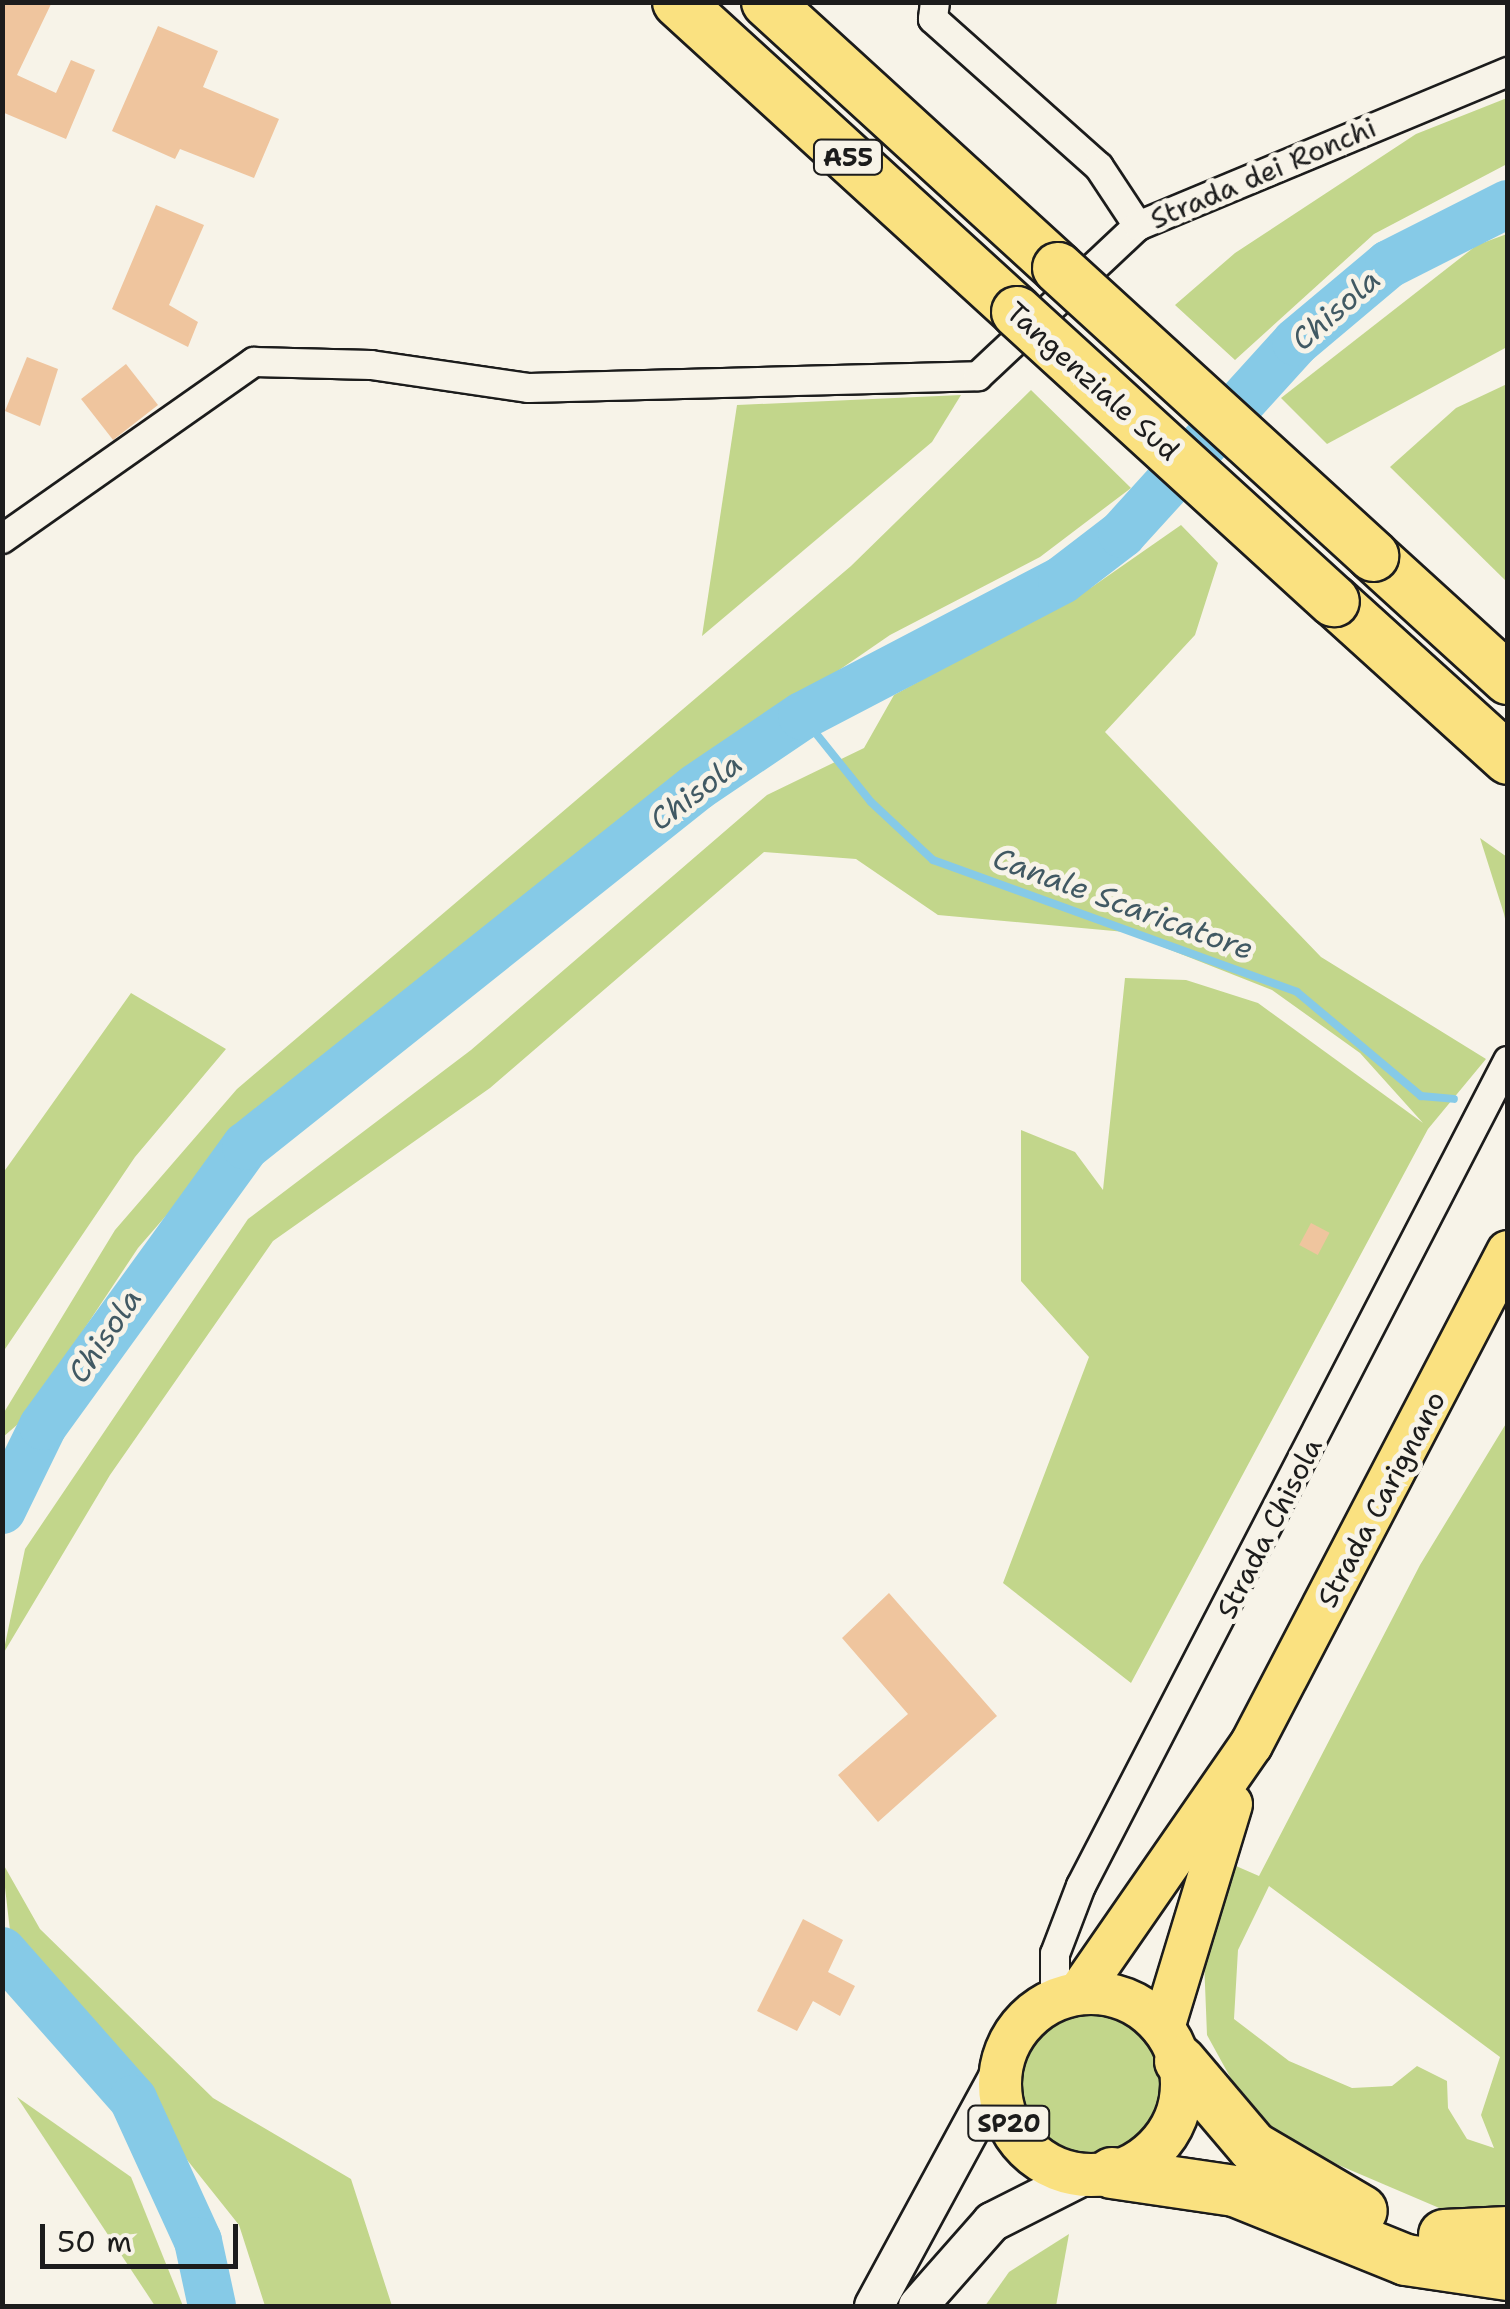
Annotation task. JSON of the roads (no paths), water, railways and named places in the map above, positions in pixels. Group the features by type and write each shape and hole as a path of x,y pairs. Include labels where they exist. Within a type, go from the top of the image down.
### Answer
{"highway":[{"name":"Tangenziale Sud","path":"678,2 1508,759"},
{"name":"A55","path":"767,2 1508,679"},
{"path":"1171,2045 1231,2127 1280,2166 1381,2219 1444,2236 1502,2258"},
{"path":"1098,2174 1235,2191 1406,2260 1502,2258"}],"main road":[{"name":"Strada Carignano","path":"1252,1745 1508,1252"},
{"name":"SP20","path":"874,2306 999,2076 1013,2036 1067,1996 1252,1745"},
{"name":"SP20","path":"918,2306 992,2222 1160,2143 1182,2090 1171,2045 1252,1745"},
{"path":"1067,1996 1126,1999 1171,2045"},
{"name":"SP20","path":"999,2076 1017,2138 1036,2157 1098,2174"}],"street":[{"name":"Strada dei Ronchi","path":"935,2 934,19 1099,166 1138,226 1508,72"},
{"path":"2,539 254,362 371,365 529,388 978,376 1138,226"},
{"name":"Strada Chisola","path":"1067,1996 1055,1954 1081,1886 1508,1061"}],"waterway":[{"name":"Chisola","path":"2,1510 43,1426 246,1146 697,787 802,716 1062,580 1122,534 1296,342 1389,264 1508,204"},
{"name":"Canale Scaricatore","path":"802,716 871,802 933,860 1297,992 1421,1096 1454,1099"},
{"name":"Chisola","path":"2,1951 133,2099 198,2241 212,2306"}]}
